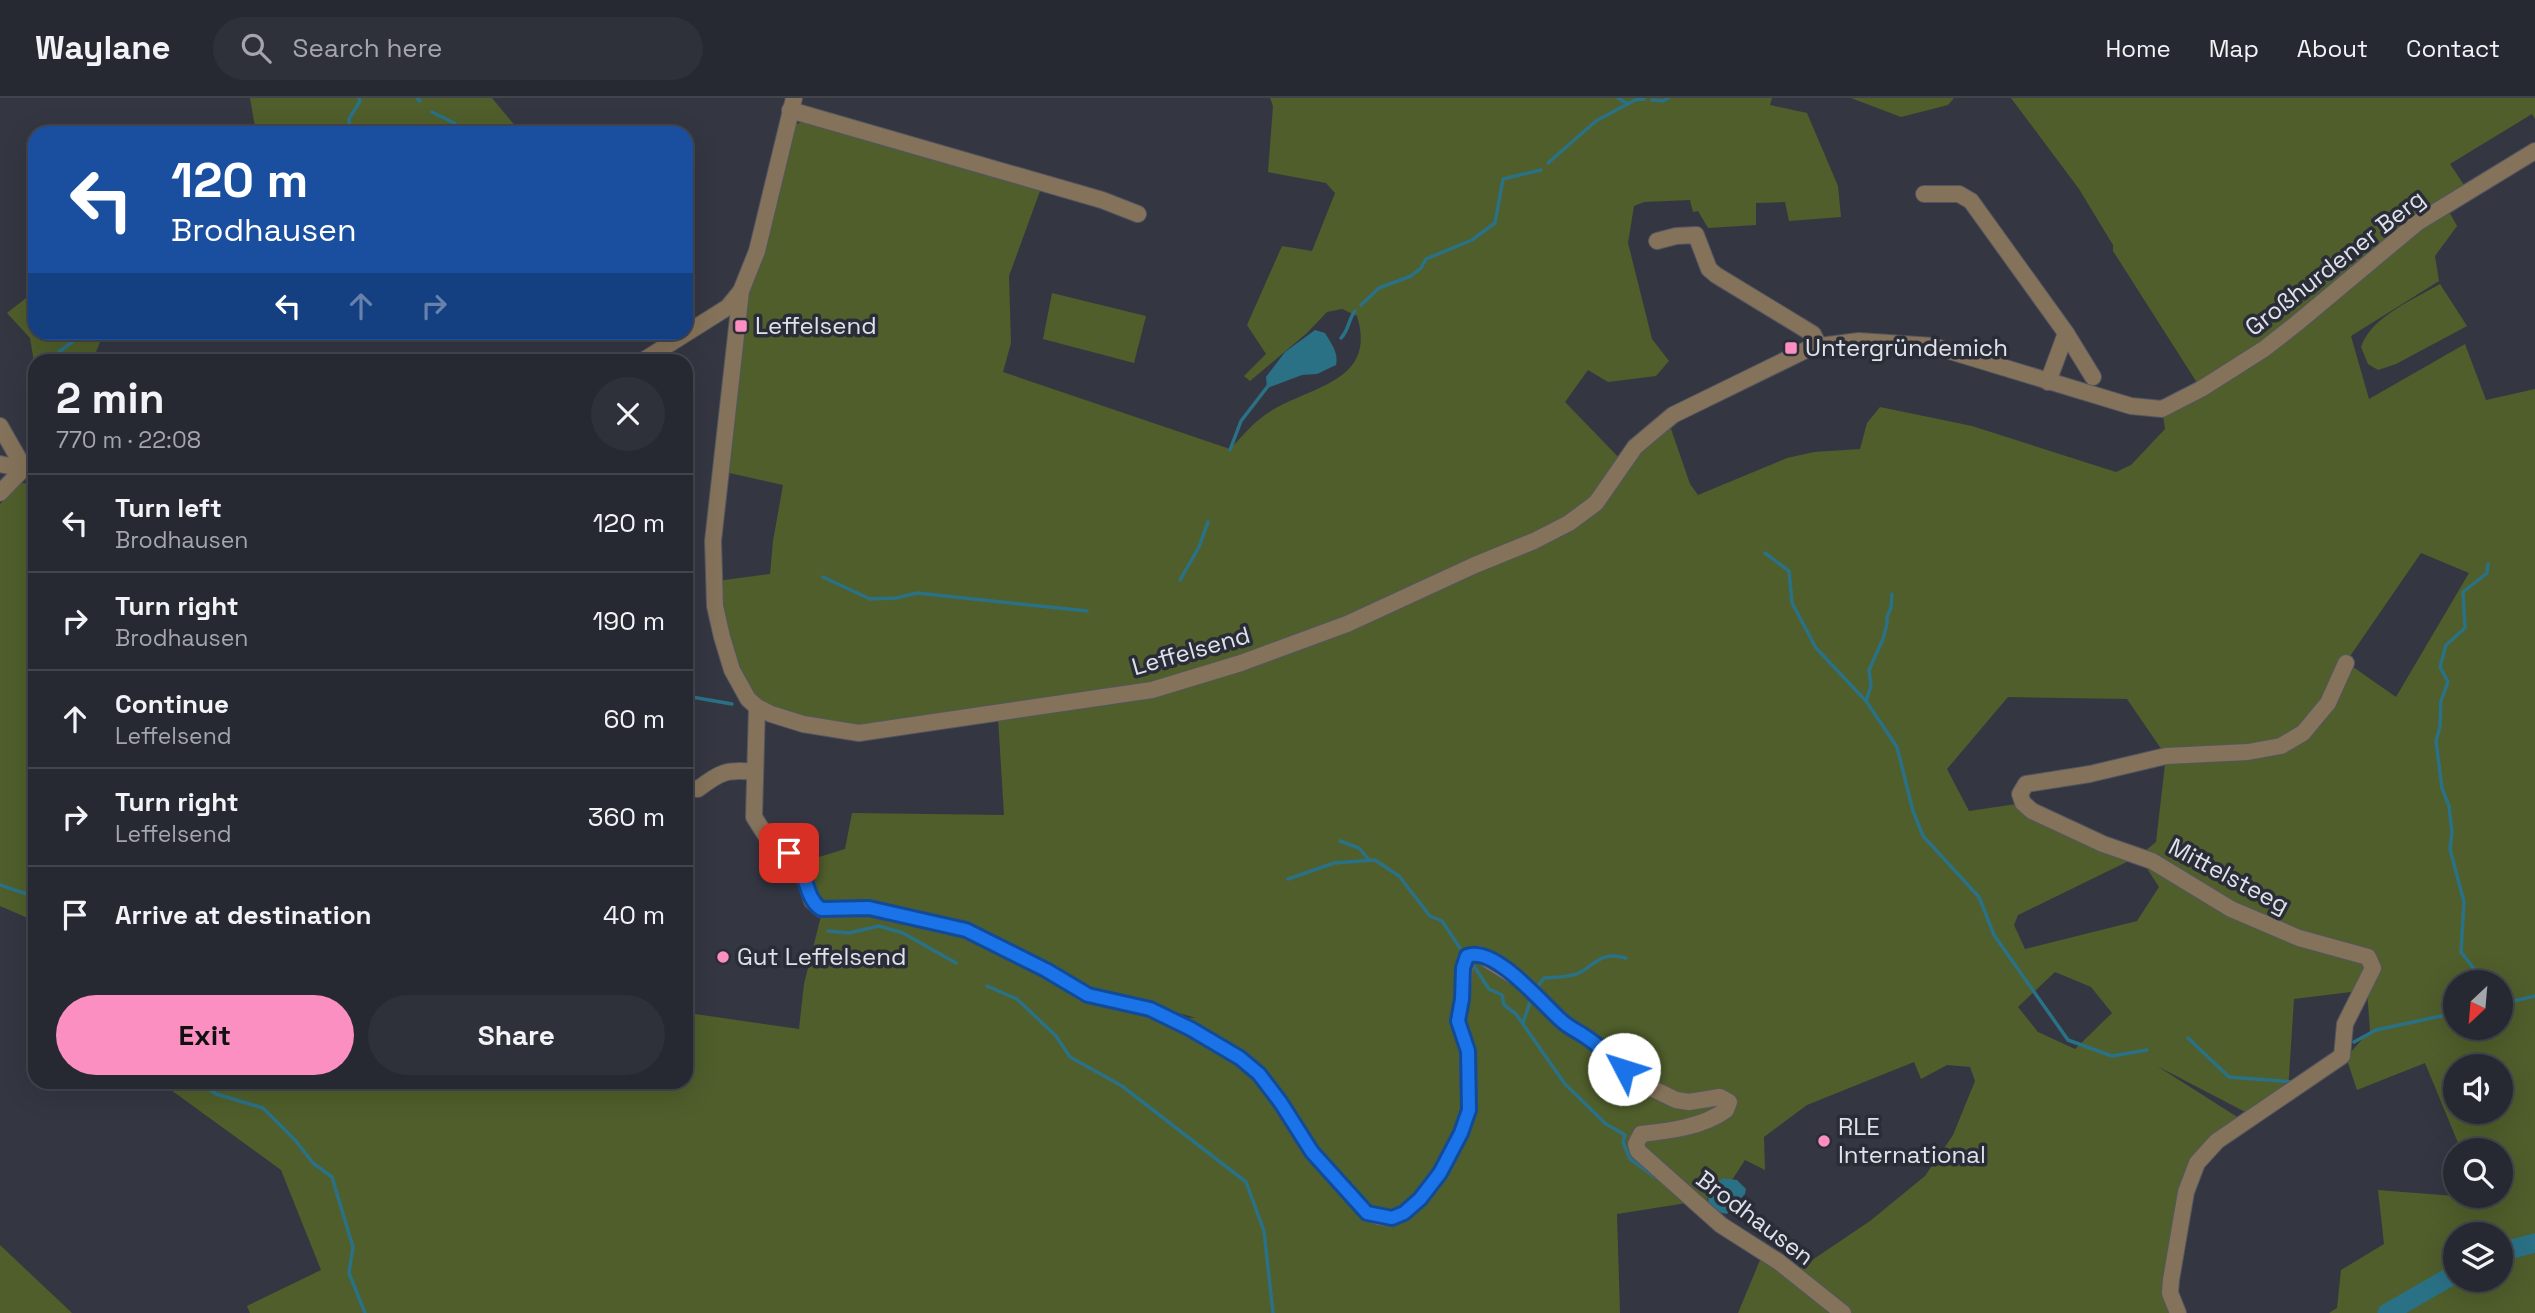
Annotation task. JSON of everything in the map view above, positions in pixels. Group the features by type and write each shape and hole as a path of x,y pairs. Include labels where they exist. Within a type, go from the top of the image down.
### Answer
{"street":[{"path":"693,789 698,789 720,773 730,770 755,772 757,707 748,699 732,670 715,606 712,562 741,292 757,251 792,104 1102,200 1138,214"},
{"name":"Großhurdener Berg","path":"2048,382 2130,406 2162,409 2202,389 2264,349 2417,223 2535,151"},
{"path":"1924,194 1959,194 1971,201 2066,333 2093,377"},
{"path":"1657,241 1696,235 1709,269 1813,334 1819,346 1859,341 1933,346 2048,382 2066,333"},
{"path":"693,329 728,307 741,292"},
{"path":"654,354 676,340"},
{"name":"Leffelsend","path":"757,707 803,724 859,733 1152,690 1241,663 1383,608 1554,532 1585,513 1635,447 1674,415 1782,360 1819,346"},
{"path":"0,426 28,468"},
{"path":"0,464 28,469"},
{"path":"0,493 28,470"},
{"name":"Mittelsteeg","path":"2178,1313 2170,1293 2171,1280 2186,1192 2197,1163 2217,1142 2342,1056 2345,1024 2372,972 2372,962 2368,957 2299,938 2231,909 2152,861 2103,844 2032,811 2023,803 2020,794 2026,784 2090,774 2166,756 2248,752 2281,746 2304,733 2328,703 2346,663"},
{"name":"Brodhausen","path":"755,772 754,817 768,839 800,863 812,901 821,909 869,908 966,930 1046,970 1088,995 1150,1009 1191,1029 1240,1058 1259,1074 1312,1152 1367,1213 1392,1218 1404,1213 1420,1199 1440,1173 1461,1133 1469,1110 1468,1051 1458,1021 1465,961 1467,956 1478,954 1520,980 1563,1022 1589,1039 1641,1083 1676,1100 1689,1102 1720,1097 1729,1102 1726,1110 1707,1120 1670,1131 1641,1134 1636,1144 1638,1151 1721,1226 1779,1262 1843,1313"}],"green space":[{"path":"250,98 492,98 515,126 255,126"},
{"path":"1270,98 1772,98 1770,105 1807,113 1838,186 1841,217 1789,221 1785,202 1756,203 1756,225 1708,228 1698,211 1693,212 1690,200 1644,202 1634,206 1628,243 1652,339 1669,361 1656,376 1608,382 1588,370 1565,402 1626,465 1670,426 1690,484 1698,495 1787,458 1814,452 1860,449 1867,423 1880,407 1972,426 2116,472 2131,465 2165,429 2162,409 2201,389 2113,251 2113,245 2079,189 2011,98 2535,98 2535,119 2532,114 2450,164 2468,191 2446,206 2457,226 2435,256 2439,281 2351,336 2369,399 2465,344 2486,400 2535,389 2535,1313 2329,1313 2337,1308 2341,1270 2384,1244 2378,1190 2443,1195 2443,1208 2513,1208 2513,1138 2456,1138 2450,1124 2513,1124 2513,1054 2443,1054 2443,1106 2425,1063 2357,1090 2346,1057 2370,1031 2367,990 2294,999 2288,1092 2251,1115 2157,1066 2242,1120 2195,1161 2172,1313 1738,1313 1763,1253 1793,1273 1870,1221 1925,1176 1953,1135 1975,1081 1970,1067 1947,1065 1921,1079 1914,1062 1807,1105 1764,1137 1765,1170 1745,1160 1732,1180 1723,1178 1707,1199 1710,1205 1705,1207 1693,1202 1617,1214 1620,1313 250,1313 247,1306 321,1270 281,1170 170,1089 693,1089 693,1014 799,1029 804,984 821,916 845,911 964,922 858,899 831,904 822,900 816,893 806,861 845,849 852,813 1004,815 998,718 1155,695 1239,657 1150,684 866,726 808,719 761,704 750,693 729,636 717,581 770,574 783,485 725,472 745,301 791,127 805,120 1040,191 1009,276 1011,343 1003,372 1230,449 1261,418 1277,407 1332,382 1347,371 1357,357 1361,339 1357,316 1342,309 1327,312 1307,333 1250,381 1244,376 1266,354 1247,325 1282,246 1312,251 1335,193 1326,183 1268,172 1273,106","holes":["2421,553 2469,573 2396,697 2346,662","2008,697 2127,699 2166,756 2156,842 2139,856 2023,803 1969,811 1947,769","2139,856 2159,887 2137,921 2025,949 2014,925 2018,915","2055,972 2091,987 2112,1013 2075,1049 2038,1032 2018,1007","1151,1005 1196,1018 1148,1016 1100,1006"]},
{"path":"1851,98 1954,98 1948,105 1901,117"},
{"path":"2440,284 2467,326 2396,364 2378,370 2368,364 2361,347 2374,326 2394,310"},
{"path":"1052,293 1146,316 1134,363 1043,339"},
{"path":"28,297 28,336 7,313"},
{"path":"30,340 103,340 95,354 33,354"},
{"path":"21,483 28,484 28,918 0,906 0,504"},
{"path":"0,1245 72,1313 0,1313"}],"water":[{"path":"1315,330 1325,333 1330,341 1335,352 1336,365 1317,374 1302,375 1267,388 1266,377 1285,352"},
{"path":"1723,1178 1737,1180 1746,1189 1745,1194 1727,1214 1712,1208 1708,1199 1713,1188"}],"waterway":[{"path":"350,126 349,119 360,101 359,98"},
{"path":"417,98 420,101"},
{"path":"1618,98 1628,104"},
{"path":"1652,100 1663,101 1668,98"},
{"path":"1548,163 1596,121 1635,100 1644,99"},
{"path":"432,112 457,126"},
{"path":"1361,305 1379,288 1411,276 1421,268 1426,259 1472,240 1495,223 1503,179 1541,170"},
{"path":"1341,338 1355,311"},
{"path":"59,352 75,340"},
{"path":"1230,450 1241,421 1268,386"},
{"path":"1180,580 1199,547 1208,522"},
{"path":"1765,553 1789,571 1792,603 1816,648 1866,701 1897,747 1913,811 1923,836 1979,897 1994,935 2068,1040 2112,1056 2147,1050"},
{"path":"2475,970 2461,952 2464,902 2450,849 2452,833 2449,806 2442,788 2436,741 2440,727 2441,701 2448,682 2440,667 2446,645 2465,628 2463,592 2487,573 2488,564"},
{"path":"823,577 870,599 896,598 917,593 1087,611"},
{"path":"1866,701 1871,686 1869,670 1883,639 1892,594"},
{"path":"693,697 732,704"},
{"path":"1340,841 1359,848 1369,860"},
{"path":"1288,879 1334,863 1375,860 1399,876 1430,916 1442,921 1460,948"},
{"path":"0,885 28,895"},
{"path":"828,931 849,933 879,926 903,933 956,963"},
{"path":"1537,987 1544,978 1575,975 1605,957 1626,958"},
{"path":"1474,966 1489,989 1502,995 1504,1005 1516,1014 1565,1084 1606,1124 1625,1135 1623,1142 1630,1159 1655,1177"},
{"path":"987,986 1017,999 1056,1036 1070,1057 1122,1086 1246,1182 1264,1231 1273,1313"},
{"path":"2513,1001 2535,996"},
{"path":"1523,1023 1531,999"},
{"path":"2354,1042 2376,1030 2443,1016"},
{"path":"2188,1038 2229,1077 2293,1082"},
{"path":"209,1089 216,1094 263,1108 295,1140 313,1163 332,1177 353,1247 349,1273 365,1313"},
{"path":"2513,1249 2535,1243"},
{"path":"2387,1313 2443,1281"}],"place":[{"name":"Leffelsend","path":"741,326"},
{"name":"Untergründemich","path":"1791,348"},
{"name":"Gut Leffelsend","path":"723,957"},
{"name":"RLE International","path":"1824,1141"}],"route":[{"path":"789,853 800,863 812,901 821,909 869,908 966,930 1046,970 1088,995 1150,1009 1224,1047 1259,1074 1312,1152 1367,1213 1380,1217 1392,1218 1404,1213 1420,1199 1440,1173 1461,1133 1469,1110 1468,1051 1458,1021 1463,968 1467,956 1478,954 1520,980 1563,1022 1589,1039 1624,1069"}]}
